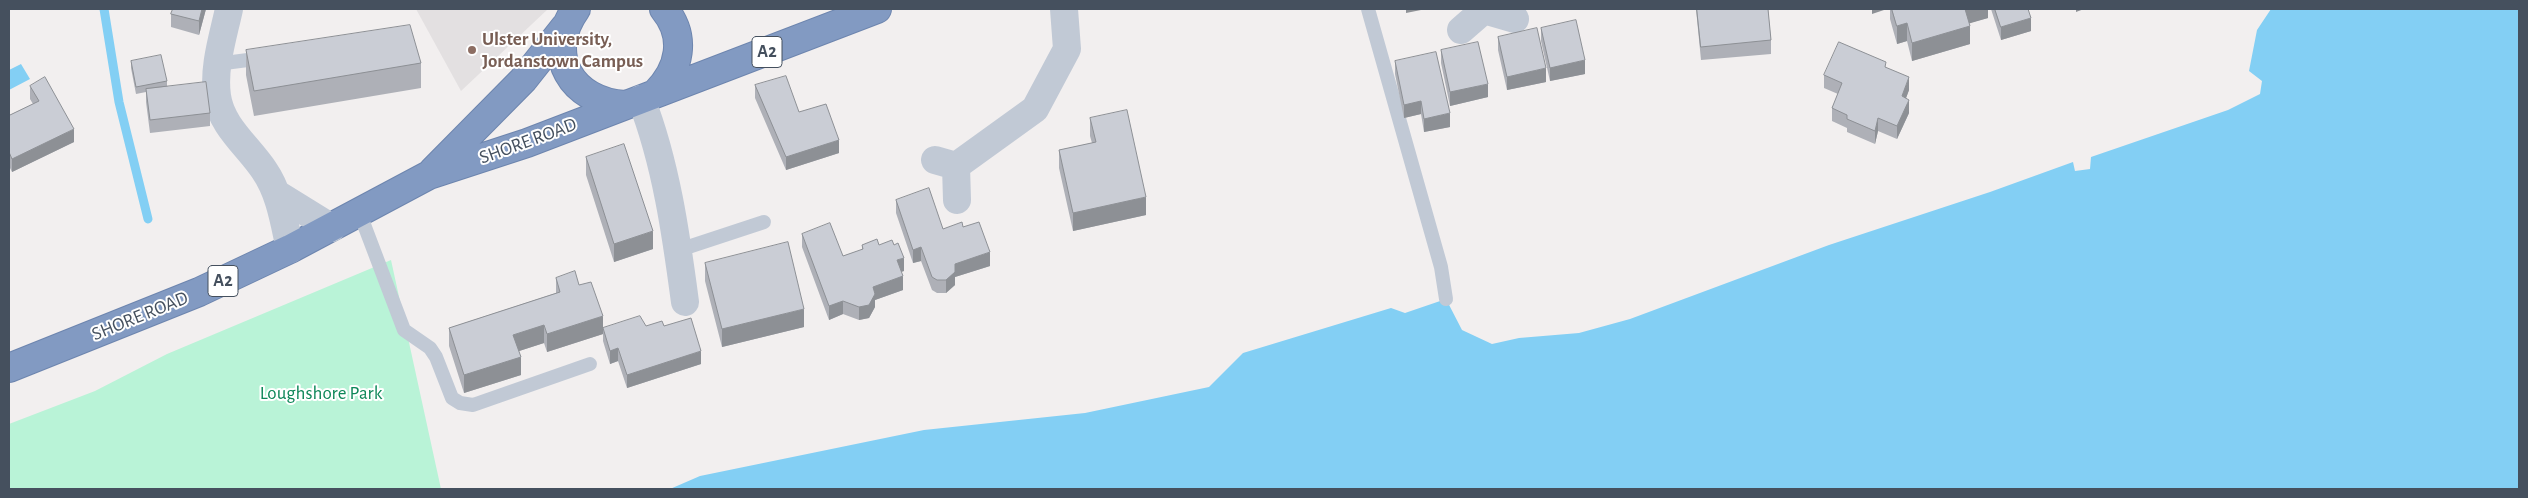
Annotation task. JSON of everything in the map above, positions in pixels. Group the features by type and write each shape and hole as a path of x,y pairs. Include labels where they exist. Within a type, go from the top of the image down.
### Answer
{"highway":[{"name":"A2","path":"570,16 562,43 563,60 569,75 580,88 593,98 609,104 641,99 668,81 676,66 679,49 677,32 664,9"},
{"name":"SHORE ROAD","path":"9,368 199,292 360,214 429,175 527,143 878,9"},
{"name":"SHORE ROAD","path":"429,175 510,93 570,16"}],"street":[{"path":"229,9 217,64 217,97 231,130 264,170 277,194 290,249"},
{"path":"957,200 946,163 1035,109 1067,49 1064,9"},
{"path":"1461,30 1484,9 1515,19"},
{"path":"641,99 649,118 678,250 685,302"},
{"path":"277,194 332,228"}],"lane":[{"path":"1368,9 1441,267 1446,299"},
{"path":"217,64 274,56"},
{"path":"360,214 404,330 430,348 436,357 452,398 460,403 473,405 590,364"},
{"path":"678,250 764,222"}],"shaded area":[{"name":"Ulster University, Jordanstown Campus","path":"416,9 548,9 461,91"}],"green space":[{"name":"Loughshore Park","path":"391,260 441,489 9,489 9,424 95,391 167,354"}],"water":[{"path":"2271,9 2519,9 2519,489 670,489 700,476 924,430 1085,413 1209,387 1243,353 1391,308 1405,313 1446,299 1462,330 1492,344 1519,338 1579,333 1630,319 1829,245 1990,192 2073,162 2075,171 2090,169 2091,157 2228,110 2260,94 2262,81 2249,71 2257,30"},
{"path":"21,64 30,79 9,90 9,70"}],"building":[{"path":"173,9 202,9 199,21 171,14"},
{"path":"1697,9 1768,9 1771,40 1701,47"},
{"path":"1892,9 1965,9 1970,26 1912,43 1907,23 1897,26"},
{"path":"1995,9 2028,9 2031,18 2001,27"},
{"path":"1576,20 1585,60 1550,68 1541,28"},
{"path":"410,25 421,63 254,91 246,50"},
{"path":"1537,28 1546,68 1507,77 1498,37"},
{"path":"1478,42 1488,84 1450,92 1441,50"},
{"path":"1839,42 1886,62 1885,67 1909,77 1902,96 1909,100 1897,126 1878,118 1875,131 1847,119 1847,115 1832,108 1842,83 1824,75"},
{"path":"1436,52 1450,113 1424,119 1421,101 1404,105 1395,61"},
{"path":"161,55 167,81 136,87 131,61"},
{"path":"786,76 799,112 826,104 839,140 786,157 755,85"},
{"path":"45,77 74,129 12,159 9,152 9,114 39,101 30,86"},
{"path":"206,82 210,113 150,120 146,89"},
{"path":"1127,110 1146,197 1073,213 1059,150 1096,142 1090,118"},
{"path":"624,144 653,231 614,244 586,157"},
{"path":"929,188 943,229 962,222 963,227 979,222 990,252 955,264 955,272 946,280 937,280 932,277 921,247 913,250 896,200"},
{"path":"830,223 843,256 863,249 862,245 877,239 879,245 892,240 894,245 898,243 904,258 897,260 903,276 873,287 875,294 869,305 859,307 843,301 829,306 802,234"},
{"path":"788,242 804,309 722,329 705,263"},
{"path":"575,271 579,285 591,282 603,316 547,334 544,325 513,335 521,357 464,375 449,328 560,292 556,278"},
{"path":"640,316 646,326 662,321 664,326 691,318 701,351 627,375 618,348 610,351 603,328"}],"waterway":[{"path":"104,9 119,102 148,219"}],"place":[{"name":"Ulster University, Jordanstown Campus","path":"472,50"}]}
